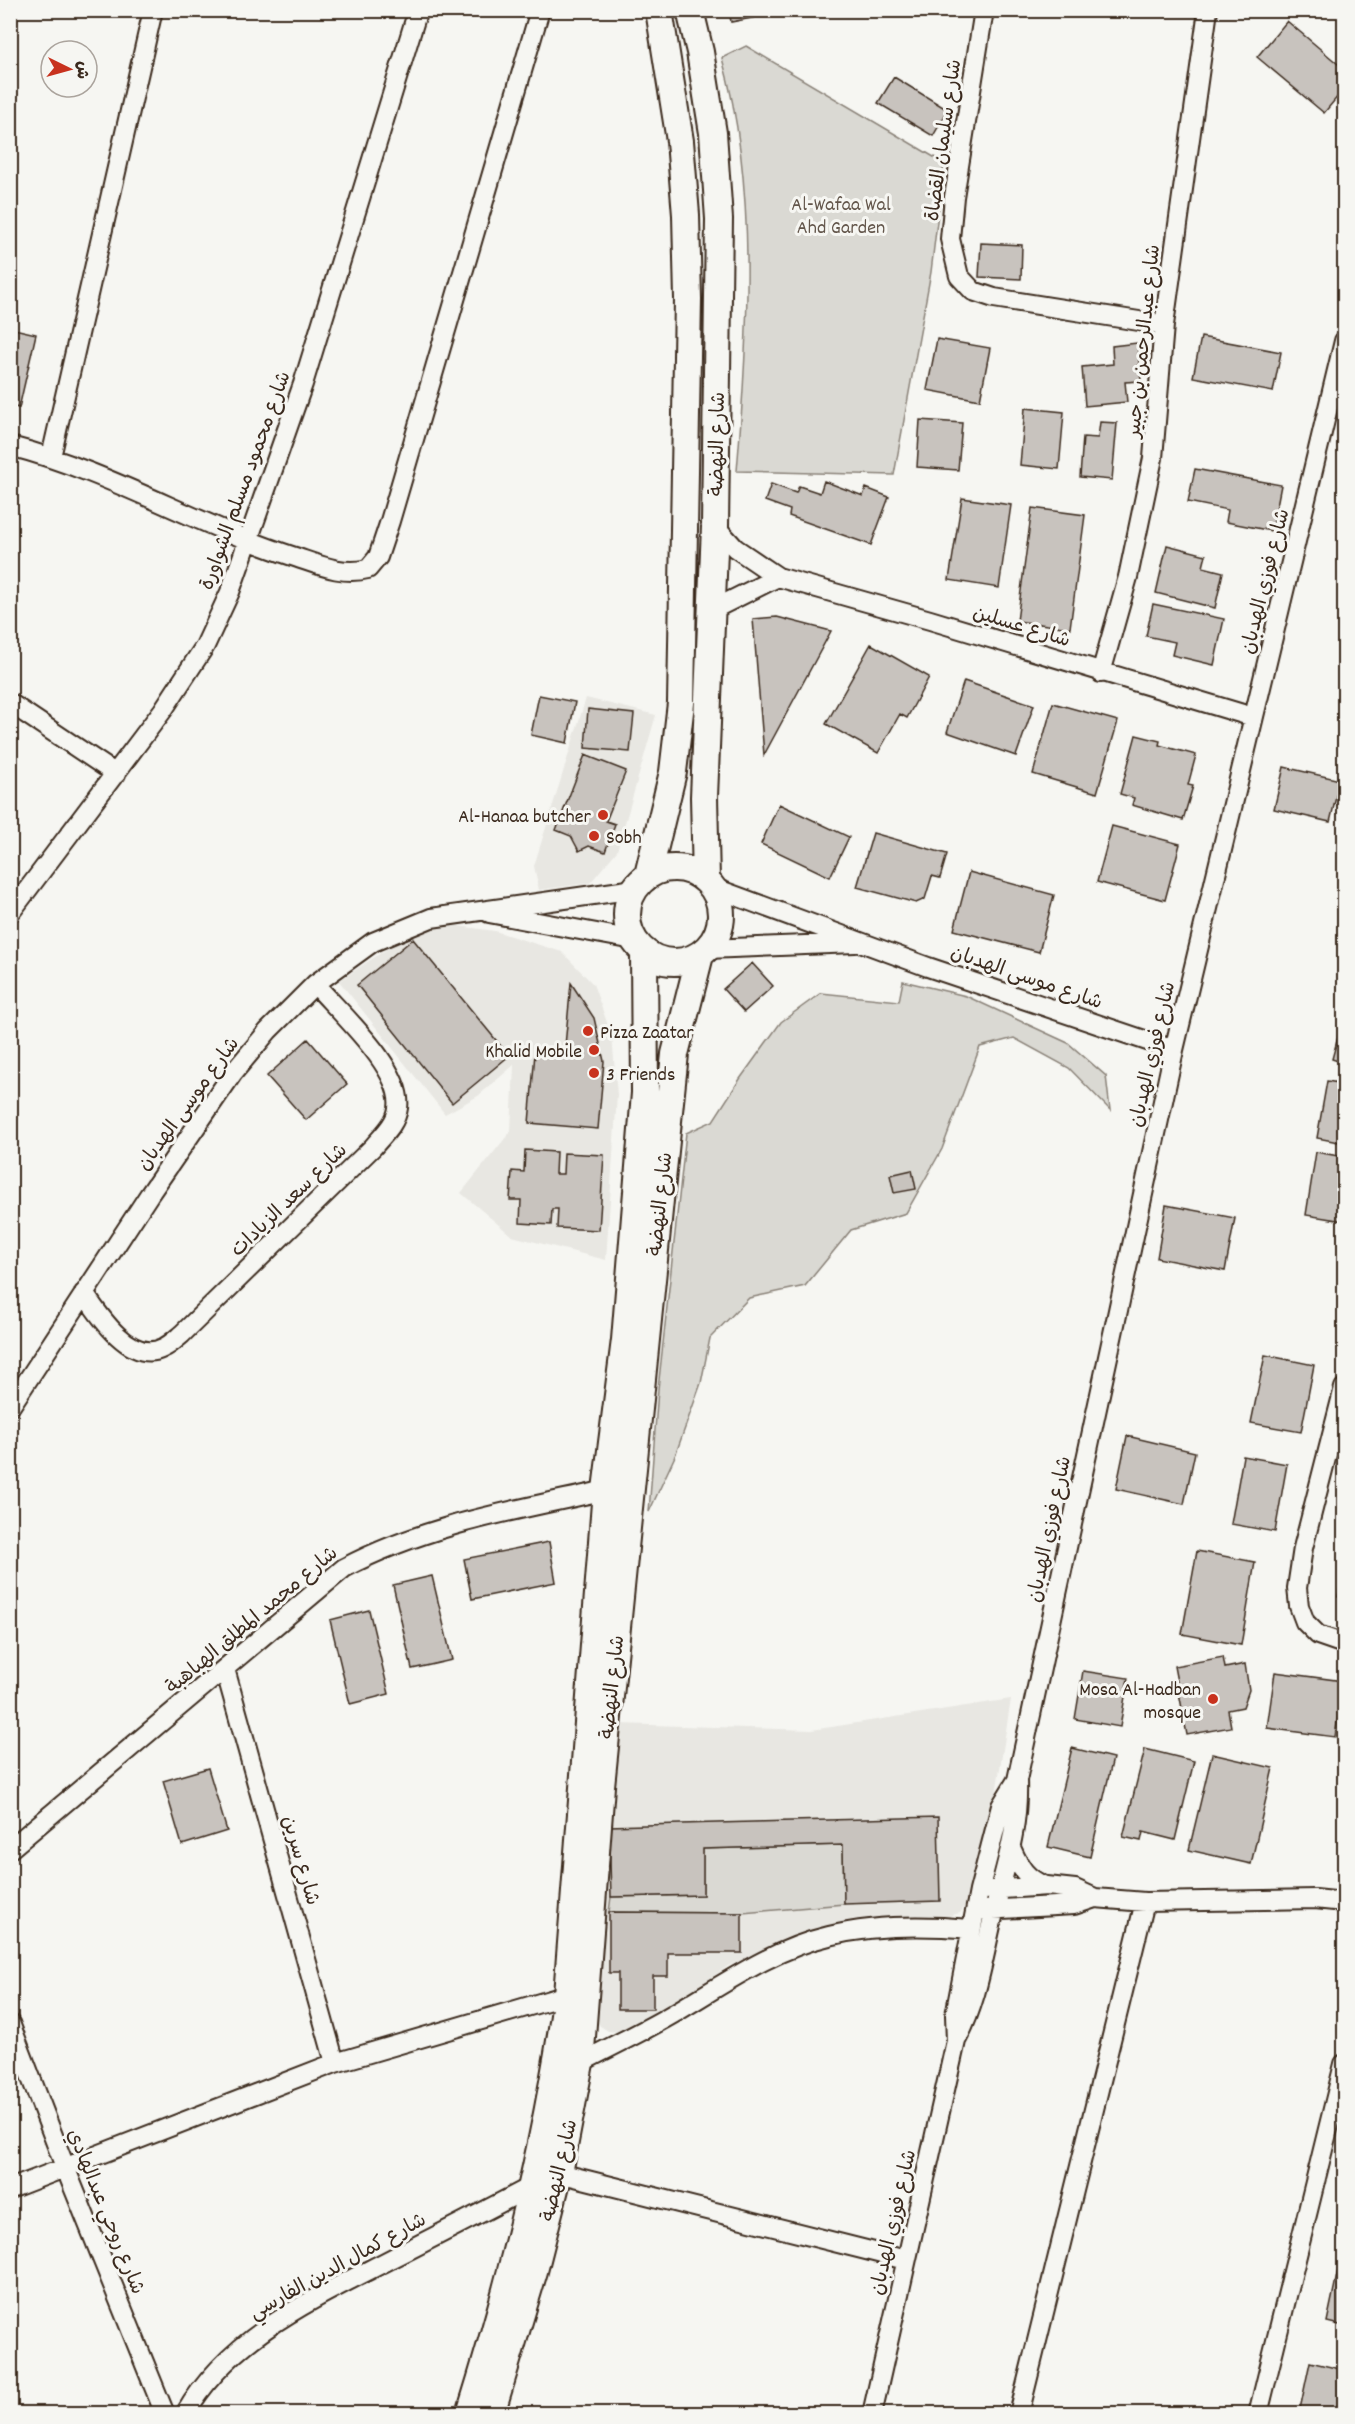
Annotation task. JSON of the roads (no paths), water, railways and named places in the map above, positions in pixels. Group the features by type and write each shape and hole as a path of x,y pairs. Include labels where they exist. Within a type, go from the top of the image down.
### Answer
{"street":[{"path":"51,457 153,10"},
{"name":"شارع محمود مسلم الشواورة","path":"10,913 163,710 205,646 230,592 303,384 418,10"},
{"path":"11,446 51,457 247,541 348,572 368,569 378,557 540,10"},
{"name":"شارع النهضة","path":"641,882 673,772 681,703 687,323 686,215 680,141 659,10"},
{"name":"شارع النهضة","path":"690,10 700,52 713,133 719,219 715,526 704,797 709,883"},
{"name":"شارع سليمان القضاة","path":"984,10 954,197 950,239 959,276 973,291 994,298 1164,325"},
{"name":"شارع عبدالرحمن بن جبير","path":"1101,673 1128,577 1153,458 1164,325 1208,10"},
{"name":"شارع فوزي الهدبان","path":"956,2041 970,2015 995,1909 1012,1850 1018,1808 1017,1780 1174,1050 1344,341"},
{"name":"شارع عسلين","path":"715,526 735,548 778,577 1253,717"},
{"path":"710,610 778,577"},
{"path":"10,703 116,774"},
{"path":"678,868 696,873 709,883 721,912 720,925 703,952 686,960 671,962 657,959 639,946 627,915 641,882 659,870 678,868"},
{"name":"شارع موسى الهدبان","path":"10,1407 233,1073 268,1031 315,984 373,942 432,918 641,882"},
{"name":"شارع موسى الهدبان","path":"709,883 928,967 1174,1050"},
{"name":"شارع موسى الهدبان","path":"473,910 639,946"},
{"name":"شارع موسى الهدبان","path":"703,952 866,942"},
{"name":"شارع النهضة","path":"491,2414 534,2271 559,2173 580,2063 601,1786 625,1340 645,1093 639,946"},
{"name":"شارع النهضة","path":"470,2414 508,2286 534,2185 557,2066 567,1995 618,1488 675,1054 703,952"},
{"name":"شارع سعد الزيادات","path":"84,1293 104,1323 125,1342 148,1351 162,1349 191,1326 373,1147 394,1123 398,1108 398,1091 386,1065 315,984"},
{"path":"1344,1391 1303,1548 1297,1588 1299,1606 1305,1622 1318,1635 1344,1644"},
{"name":"شارع محمد المطلق الهباهبة","path":"10,1849 225,1669 309,1595 344,1568 372,1553 434,1529 618,1488"},
{"name":"شارع سرين","path":"225,1669 335,2063"},
{"name":"شارع فوزي الهدبان","path":"872,2414 956,2041 955,2015 974,1910 1000,1806 1017,1780"},
{"path":"1012,1850 1020,1868 1031,1880 1047,1886"},
{"path":"979,1891 1047,1886 1075,1889 1095,1898 1145,1902 1305,1899 1344,1902"},
{"path":"974,1910 1074,1905 1095,1898"},
{"path":"1019,2414 1145,1902"},
{"path":"580,2063 663,2020 759,1963 804,1944 862,1929 938,1926 970,1929"},
{"path":"10,2189 335,2063 567,1995"},
{"name":"شارع روحي عبدالهادي","path":"10,2023 65,2167 165,2414"},
{"path":"1258,2414 1344,2064"},
{"path":"559,2173 906,2260"},
{"name":"شارع كمال الدين الفارسي","path":"185,2414 197,2392 255,2335 337,2287 534,2185"}],"place":[{"name":"Al-Hanaa butcher","path":"603,815"},
{"name":"Sobh","path":"594,836"},
{"name":"Pizza Zaatar","path":"588,1031"},
{"name":"Khalid Mobile","path":"594,1050"},
{"name":"3 Friends","path":"594,1073"},
{"name":"Mosa Al-Hadban mosque","path":"1213,1699"}],"park label":[{"name":"Al-Wafaa Wal Ahd Garden","path":"841,214"}]}
